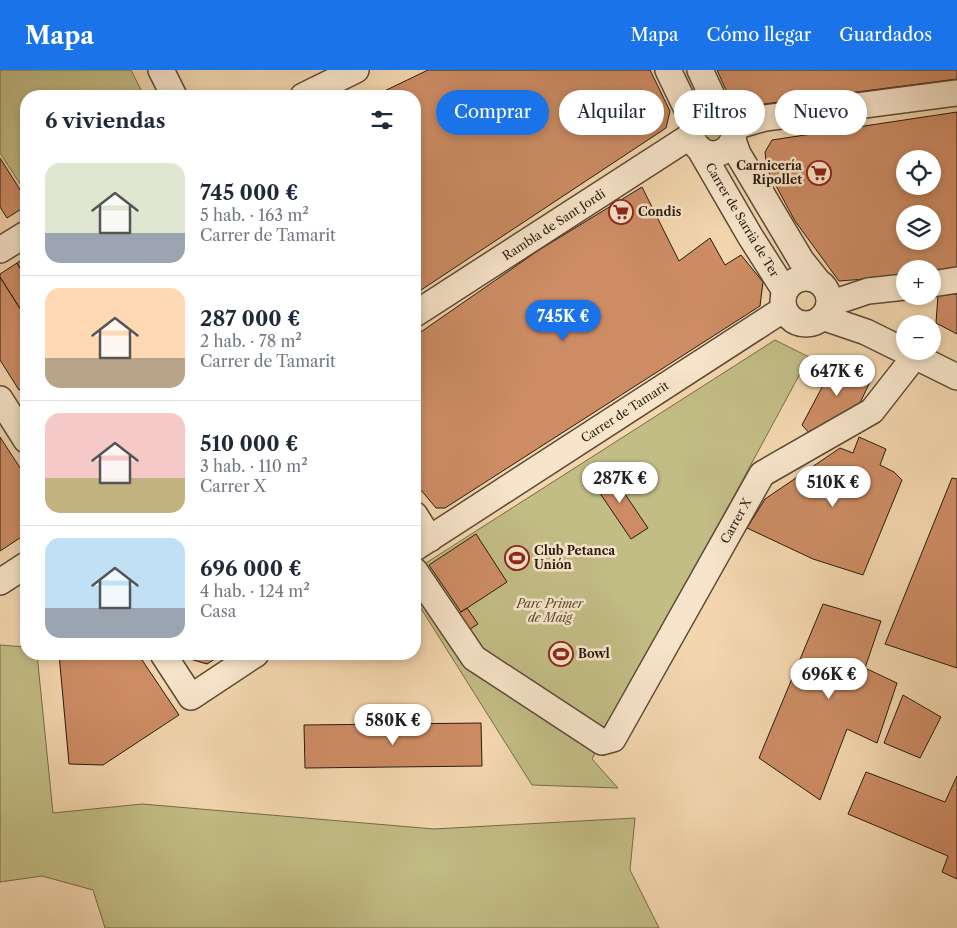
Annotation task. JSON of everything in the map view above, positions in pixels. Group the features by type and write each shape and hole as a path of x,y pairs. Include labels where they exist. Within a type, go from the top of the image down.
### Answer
{"street":[{"path":"161,70 171,90"},
{"path":"294,90 335,70"},
{"path":"315,90 356,70"},
{"name":"Carrer de Sarrià de Ter","path":"668,70 695,136 785,300"},
{"path":"700,70 710,90"},
{"path":"765,118 957,93"},
{"path":"695,136 705,152 718,153 725,151 728,135"},
{"path":"732,135 738,154 801,260 827,292 825,311"},
{"name":"Rambla de Sant Jordi","path":"421,310 695,136"},
{"path":"0,250 20,238"},
{"path":"816,280 799,279 793,281 785,300 788,315 800,323 808,324 825,311 868,292 896,288"},
{"path":"941,283 957,280"},
{"name":"Carrer de Tamarit","path":"423,544 785,300"},
{"path":"825,311 896,347"},
{"name":"Carrer X","path":"421,580 474,658 602,742 613,739 762,474 872,411 911,360"},
{"path":"922,360 957,377"},
{"path":"9,407 20,428"},
{"path":"0,582 20,569"},
{"path":"167,660 191,697 247,660"}],"green space":[{"path":"0,70 131,70 141,90 20,90 20,184 0,153"},
{"path":"704,135 724,135 724,142 717,146 704,143"},
{"name":"Parc Primer de Maig","path":"775,340 809,357 592,759 618,788 532,785 421,609 421,566"},
{"path":"0,645 20,647 20,660 38,660 53,813 142,804 434,829 635,818 630,870 659,928 105,928 93,890 42,876 0,882"}],"building":[{"path":"428,70 650,70 660,90 559,90 559,135 655,135 421,290 421,90 386,90"},
{"path":"717,70 957,70 957,79 867,91 775,90 775,103 765,104 765,90 727,90"},
{"path":"664,99 670,111 664,129"},
{"path":"957,112 957,270 941,272 941,260 896,260 896,277 839,281 795,221 767,169 765,152 772,140 805,135 867,135 867,126"},
{"path":"0,158 20,190 20,210 7,218 0,207"},
{"path":"642,187 679,261 710,238 725,265 741,255 763,282 760,306 445,508 436,508 421,490 421,332 539,250"},
{"path":"17,263 20,268 20,309 0,277 0,274"},
{"path":"0,277 20,309 20,389 0,360"},
{"path":"957,294 957,334 941,326 941,315 937,315 937,305 941,305 941,295"},
{"path":"836,361 868,375 870,382 860,403 811,435 802,425"},
{"path":"0,437 20,468 20,538 0,551"},
{"path":"859,437 886,449 880,465 894,472 902,480 863,575 813,559 747,528 765,499 840,448 853,453"},
{"path":"608,469 648,528 631,539 591,480"},
{"path":"952,478 957,479 957,668 885,644"},
{"path":"476,534 507,582 461,612 429,565"},
{"path":"823,604 881,621 865,668 897,683 877,743 847,729 820,800 759,758"},
{"path":"467,608 478,624 470,629 459,613"},
{"path":"60,660 142,660 179,715 103,765 69,764"},
{"path":"193,660 213,660 207,664"},
{"path":"903,695 941,717 920,758 884,743"},
{"path":"481,723 482,766 305,768 304,725"},
{"path":"866,772 945,802 957,776 957,879 942,872 948,856 848,814"}],"place":[{"name":"Carnicería Ripollet","path":"819,173"},
{"name":"Condis","path":"621,212"},
{"name":"Club Petanca Unión","path":"517,558"},
{"name":"Bowl","path":"561,654"}]}
